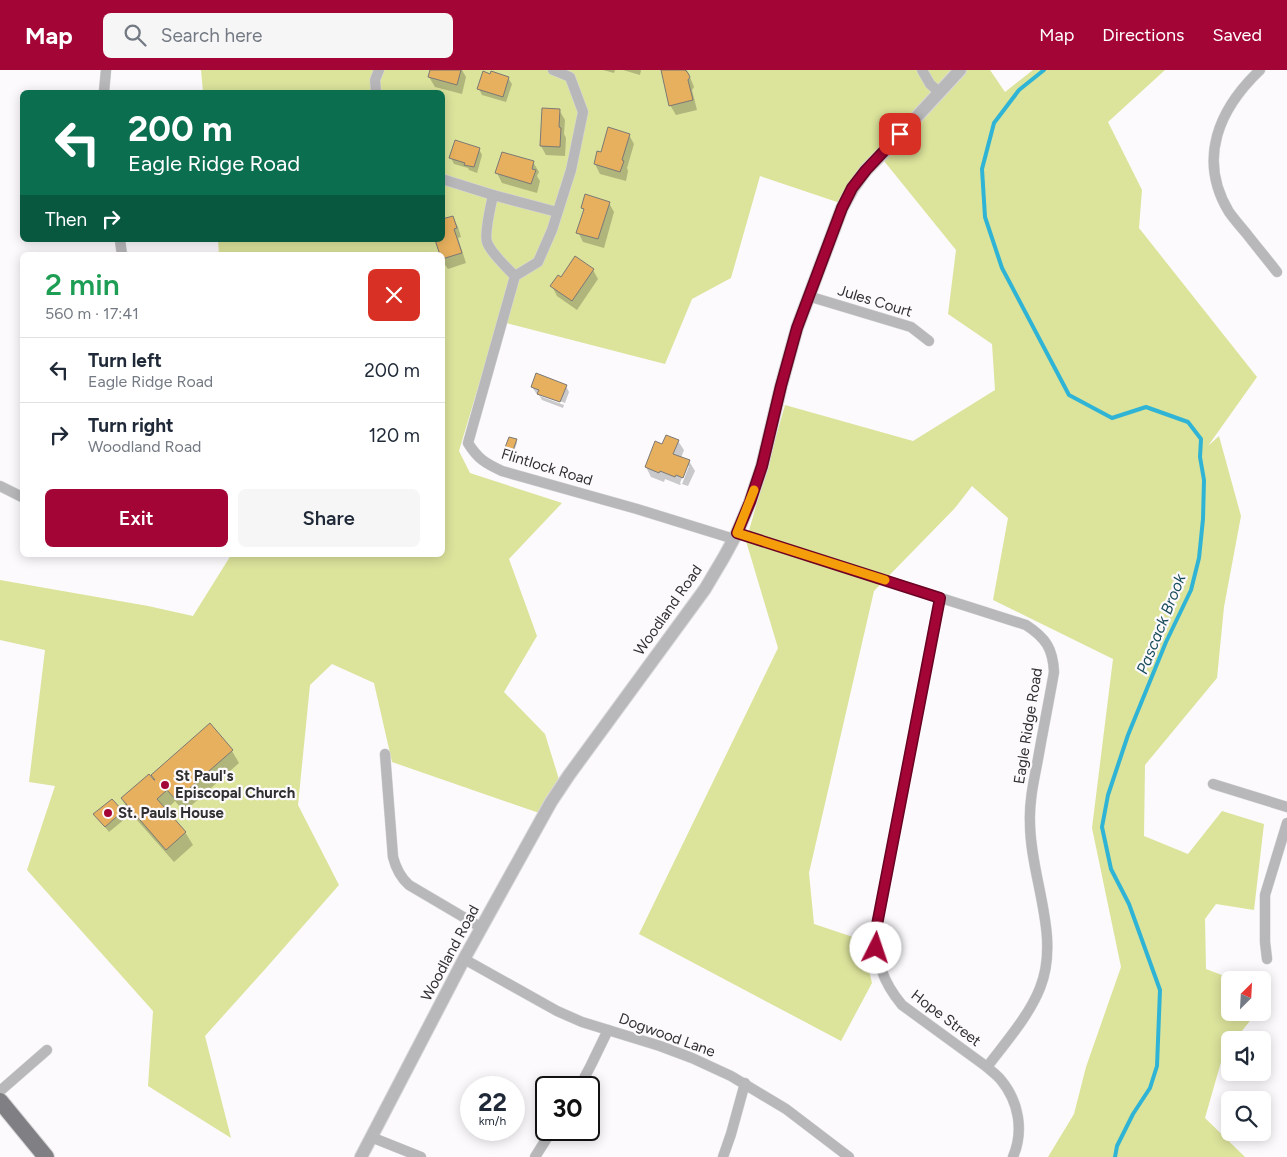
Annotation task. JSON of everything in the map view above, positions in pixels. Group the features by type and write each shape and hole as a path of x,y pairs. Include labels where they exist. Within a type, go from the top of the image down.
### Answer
{"main road":[{"path":"0,1101 46,1157"}],"street":[{"path":"104,90 106,70"},
{"path":"376,90 374,80 379,70"},
{"path":"493,195 486,242 498,259 515,276 538,262 552,230 571,170 584,112 570,77 553,70"},
{"path":"922,70 930,84 939,92"},
{"name":"Woodland Road","path":"361,1157 464,959 550,802 705,589 735,536 750,502 762,466 797,328 842,208 852,188 866,170 960,70"},
{"path":"1260,70 1244,86 1224,115 1215,148 1214,165 1216,182 1230,213 1277,272"},
{"path":"445,180 557,212"},
{"name":"Flintlock Road","path":"515,276 468,443 474,454 483,462 502,471 735,536"},
{"name":"Jules Court","path":"808,296 911,326 929,341"},
{"path":"0,486 20,496"},
{"name":"Eagle Ridge Road","path":"735,536 1026,626 1044,639 1049,648 1054,672 1031,798 1030,823 1031,847 1048,936 1046,969 1041,988 1033,1003 987,1067"},
{"name":"Hope Street","path":"940,598 876,930 876,948 884,979 902,1004 987,1067 1000,1078 1008,1090 1015,1104 1018,1120 1019,1134 1013,1157"},
{"path":"385,754 393,857 395,867 401,878 409,885 482,928"},
{"path":"1213,784 1287,807"},
{"path":"1267,959 1265,895 1287,823"},
{"name":"Dogwood Lane","path":"464,959 557,1011 582,1022 692,1058 745,1083 786,1109 849,1157"},
{"path":"586,1076 608,1030"},
{"path":"0,1091 47,1050"},
{"path":"723,1157 745,1083"},
{"path":"371,1137 421,1157"},
{"path":"535,1157 545,1141"}],"green space":[{"path":"201,70 990,70 1005,92 1033,70 1165,70 1108,122 1142,190 1139,228 1257,377 1208,446 1219,436 1241,516 1224,607 1217,678 1145,765 1144,836 1188,854 1222,811 1264,824 1254,910 1216,904 1205,919 1206,969 1221,975 1221,1021 1250,1021 1242,1031 1221,1031 1221,1062 1205,1118 1221,1134 1221,1141 1229,1141 1245,1157 1048,1157 1074,1114 1086,1067 1121,967 1092,828 1113,659 993,600 1008,518 972,486 955,508 874,591 809,873 814,924 862,940 872,983 841,1041 639,934 778,648 746,541 785,405 913,441 995,390 992,344 948,314 956,250 884,161 843,204 760,176 731,278 692,299 665,364 498,321 459,451 470,473 562,503 509,559 537,636 504,692 545,734 562,789 545,815 392,762 374,683 332,664 310,685 298,805 339,885 205,1036 231,1138 148,1086 153,1011 27,870 55,786 29,782 45,650 0,640 0,580 148,606 193,616 230,557 445,557 445,252 219,252 218,242 445,242 445,90 203,90"}],"building":[{"path":"430,70 461,70 457,85 428,77"},
{"path":"661,70 685,70 690,77 688,80 693,100 669,106"},
{"path":"483,71 490,74 491,71 509,77 503,97 477,89"},
{"path":"542,108 560,109 560,147 540,146"},
{"path":"608,127 630,134 620,172 594,164 597,151 601,152"},
{"path":"455,140 480,148 474,167 464,165 465,163 449,158"},
{"path":"502,152 534,161 532,169 536,170 531,184 495,173"},
{"path":"585,194 610,202 598,239 576,233 584,209 581,208"},
{"path":"453,216 457,228 454,229 462,253 445,258 445,252 439,252 436,242 445,242 445,218"},
{"path":"575,256 594,269 572,301 550,286 558,275 561,277"},
{"path":"536,373 567,385 560,402 537,394 539,390 531,387"},
{"path":"666,435 679,440 673,454 690,460 683,478 660,471 659,473 645,467 655,441 662,444"},
{"path":"509,437 517,439 512,453 504,450"},
{"name":"St Paul's Episcopal Church","path":"210,723 233,750 176,800 167,790 157,799 186,832 166,850 121,798 149,774 155,780 151,775"},
{"name":"St. Pauls House","path":"112,799 123,811 105,827 93,814"}],"waterway":[{"name":"Pascack Brook","path":"1044,70 1019,90 994,123 982,169 985,217 1002,268 1069,395 1112,418 1146,407 1188,422 1201,439 1200,457 1204,480 1199,558 1191,590 1166,642 1128,735 1108,795 1102,827 1111,869 1129,904 1160,990 1157,1066 1150,1088 1133,1114 1117,1146 1115,1157"}],"slow traffic":[{"path":"754,490 737,533 885,580"}],"place":[{"name":"St Paul's Episcopal Church","path":"165,785"},
{"name":"St. Pauls House","path":"108,813"}],"route":[{"path":"876,948 876,930 940,598 737,533 762,466 797,328 842,208 852,188 866,170 900,134"}]}
